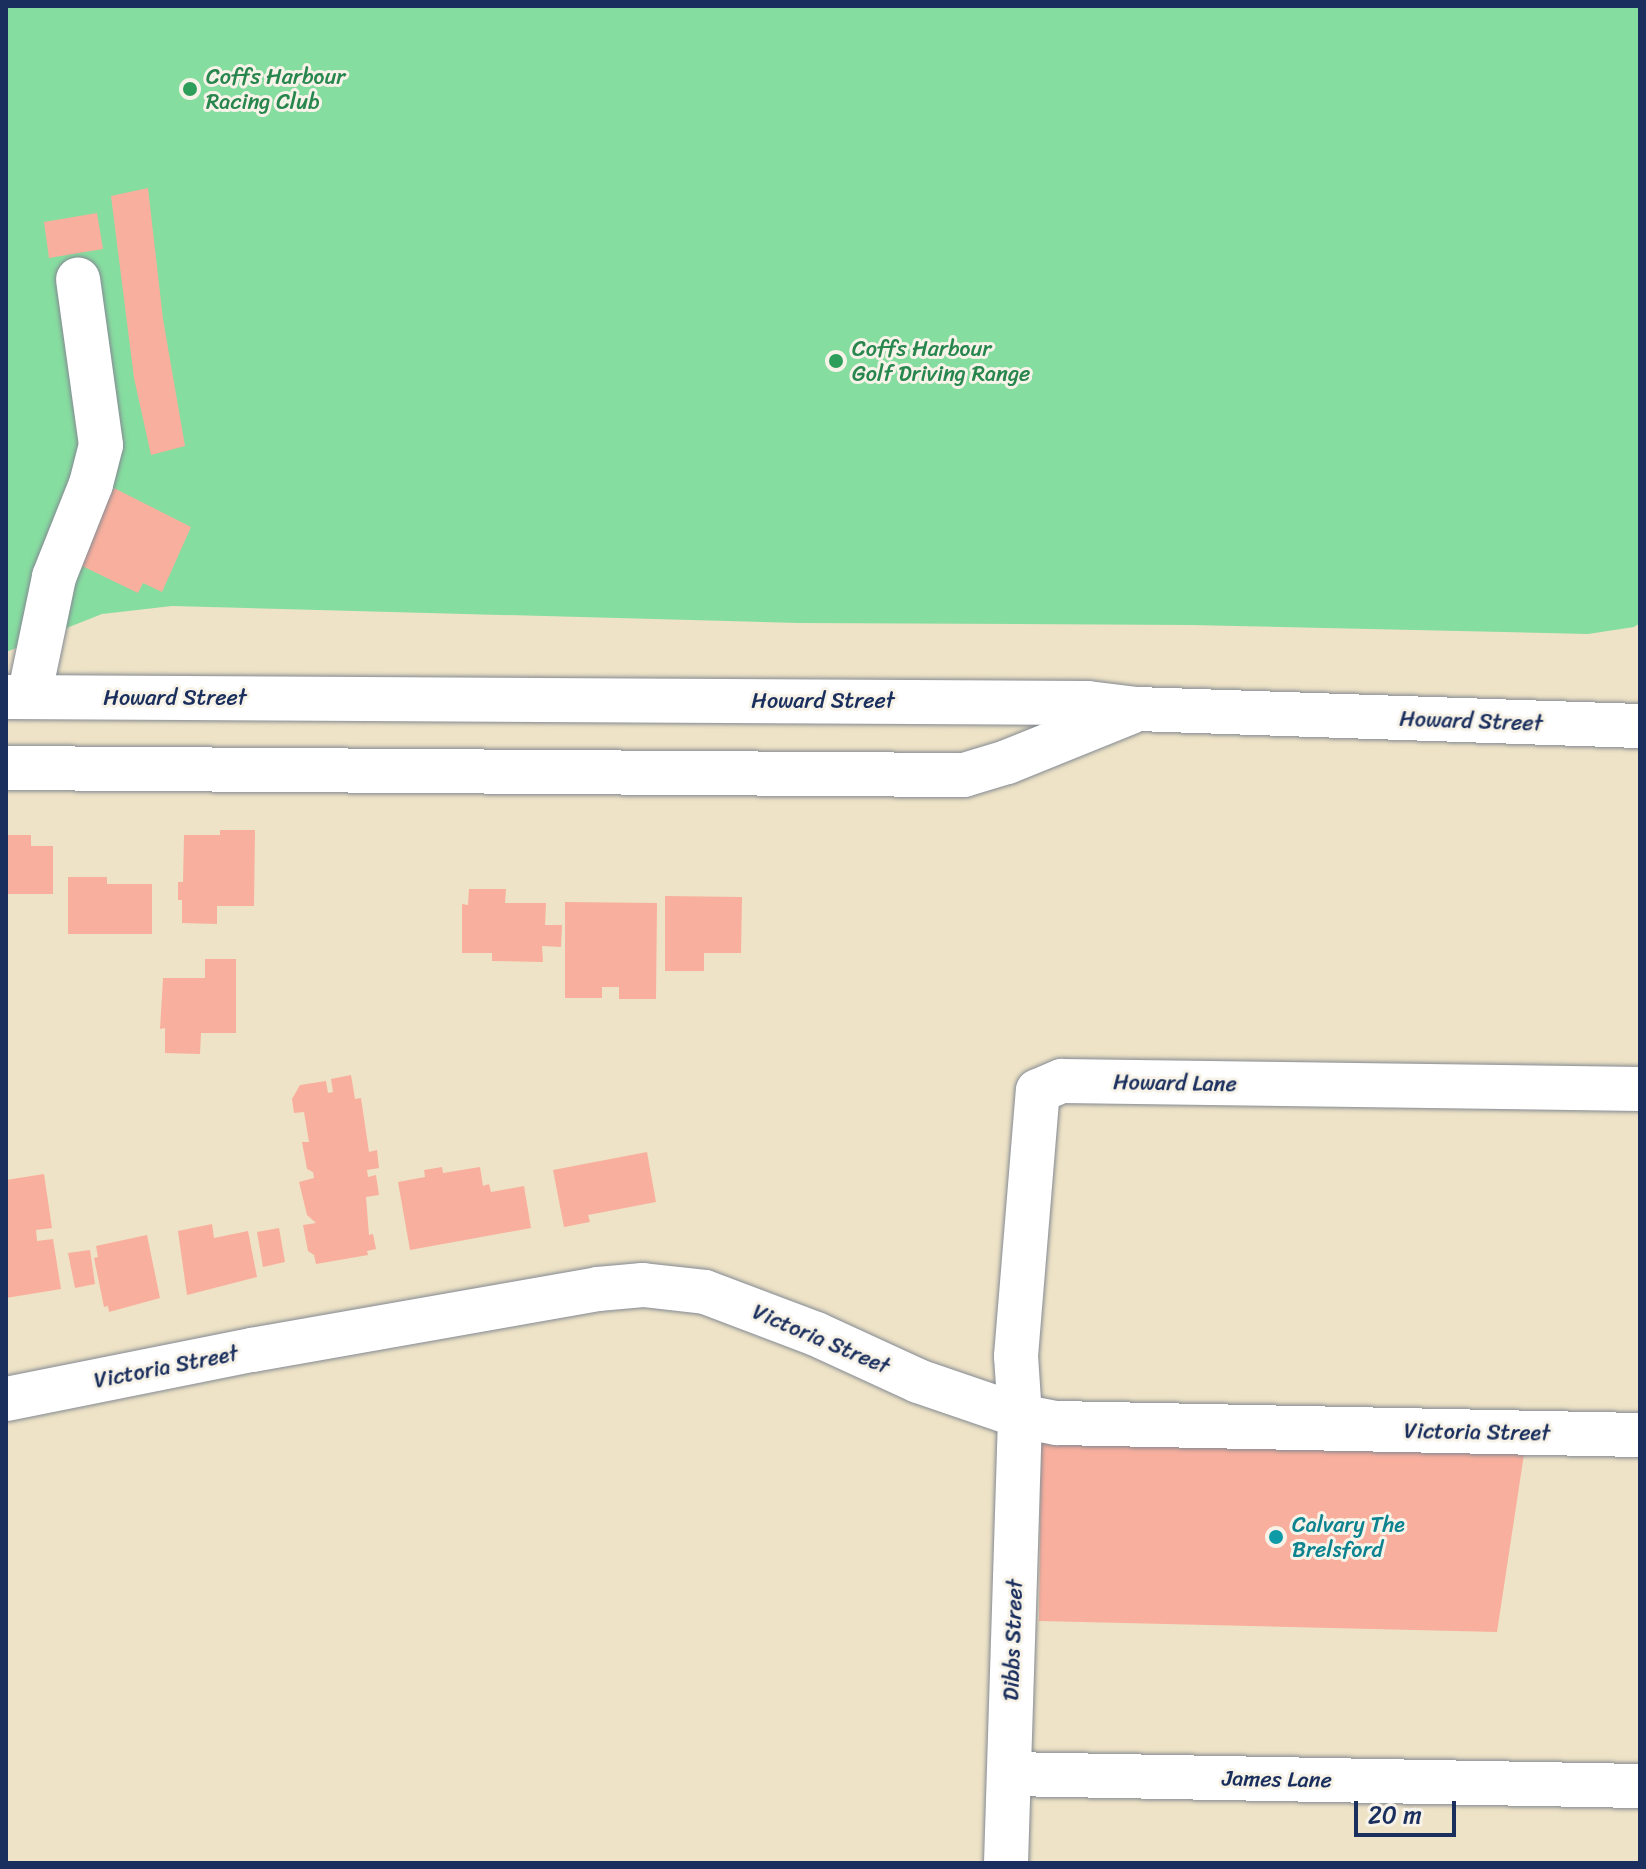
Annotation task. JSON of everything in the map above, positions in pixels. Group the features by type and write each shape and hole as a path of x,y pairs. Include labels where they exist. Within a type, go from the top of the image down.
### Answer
{"street":[{"path":"17,697 54,577 91,484 101,445 78,280"},
{"name":"Howard Street","path":"17,697 1088,703 1137,709 1640,726"},
{"path":"6,768 964,775 1007,762 1137,709"},
{"name":"Howard Lane","path":"1020,1416 1016,1356 1038,1091 1062,1081 1640,1089"},
{"name":"Victoria Street","path":"6,1399 268,1347 598,1289 643,1285 705,1292 816,1334 918,1381 1020,1416 1057,1423 1640,1435"},
{"name":"Dibbs Street","path":"1006,1863 1020,1416"},
{"name":"James Lane","path":"1009,1774 1640,1786"}],"green space":[{"name":"Coffs Harbour Golf Driving Range","path":"6,6 1640,6 1640,623 1634,627 1588,634 1190,625 799,623 172,606 102,614 6,652"}],"building":[{"path":"148,188 163,319 185,446 151,455 134,378 111,196"},
{"path":"97,213 103,249 49,258 44,222"},
{"path":"114,488 191,527 162,592 143,583 138,593 76,563"},
{"path":"220,830 255,830 254,906 217,906 217,924 182,923 178,882 183,882 184,835 220,835"},
{"path":"6,835 31,835 31,846 53,846 53,894 6,894"},
{"path":"68,877 107,877 107,884 152,884 152,934 68,934"},
{"path":"469,889 506,889 505,903 546,903 545,925 562,925 561,947 542,946 543,962 492,961 492,953 462,953 462,904 468,905"},
{"path":"665,896 742,897 741,953 704,953 704,971 665,971"},
{"path":"565,902 657,903 656,999 619,999 619,987 602,987 602,998 565,998"},
{"path":"205,959 236,959 236,1033 201,1033 200,1054 165,1053 165,1028 160,1029 163,978 205,978"},
{"path":"351,1075 355,1099 361,1098 369,1152 377,1150 379,1168 367,1170 368,1177 376,1175 379,1195 366,1197 369,1235 373,1234 376,1249 367,1251 368,1255 316,1264 314,1255 308,1251 303,1225 316,1223 307,1215 299,1182 314,1178 313,1172 307,1169 302,1142 309,1142 304,1112 294,1113 292,1099 300,1085 326,1081 328,1093 333,1092 331,1079"},
{"path":"647,1152 656,1202 588,1215 590,1222 564,1227 553,1170"},
{"path":"442,1167 443,1173 480,1167 483,1186 489,1184 491,1192 524,1186 531,1228 410,1250 398,1182 425,1177 424,1170"},
{"path":"44,1174 52,1228 36,1230 37,1241 53,1239 61,1289 6,1298 6,1180"},
{"path":"212,1224 214,1238 248,1231 257,1277 187,1295 178,1231"},
{"path":"279,1228 285,1262 263,1267 257,1232"},
{"path":"147,1235 160,1298 109,1312 108,1306 104,1307 94,1258 98,1257 96,1246"},
{"path":"90,1250 95,1284 75,1288 68,1253"},
{"name":"Calvary The Brelsford","path":"1041,1434 1524,1454 1497,1632 1039,1621"}],"place":[{"name":"Coffs Harbour Racing Club","path":"190,89"},
{"name":"Coffs Harbour Golf Driving Range","path":"836,361"},
{"name":"Calvary The Brelsford","path":"1276,1537"}]}
